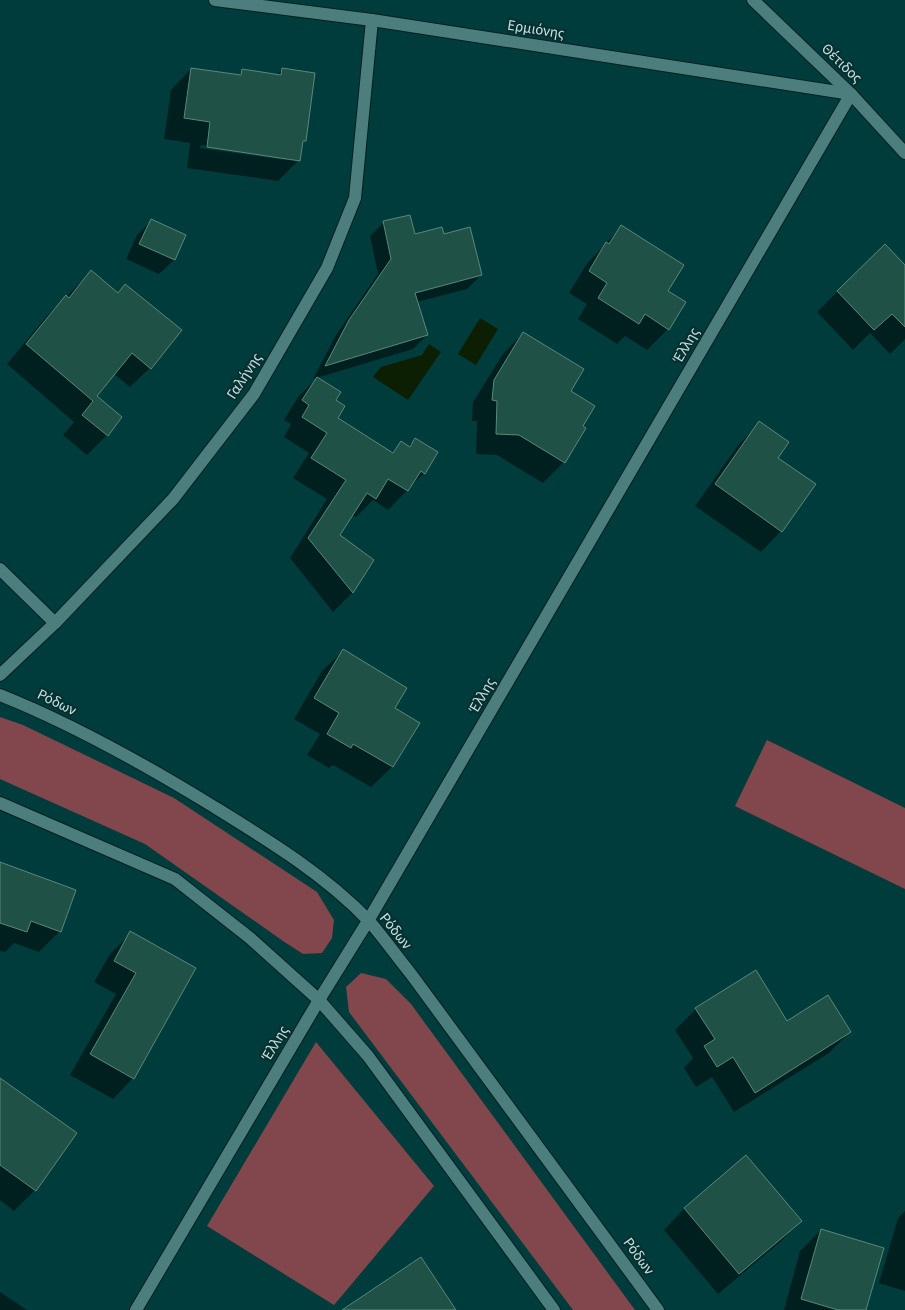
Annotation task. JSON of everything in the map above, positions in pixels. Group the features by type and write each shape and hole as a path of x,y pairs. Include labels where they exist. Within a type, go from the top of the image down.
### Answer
{"street":[{"name":"Ερμιόνης","path":"215,0 372,20 851,94"},
{"name":"Θέτιδος","path":"753,0 851,94 905,153"},
{"name":"Γαλήνης","path":"0,675 55,622 173,499 254,394 327,268 355,198 372,20"},
{"name":"Έλλης","path":"136,1310 368,921 851,94"},
{"path":"0,569 55,622"},
{"name":"Ρόδων","path":"0,695 40,711 171,780 259,834 322,879 368,921 417,982 658,1310"},
{"path":"0,803 175,879 250,938 320,1000 368,1056 554,1310"}],"shaded area":[{"path":"480,318 498,329 476,365 458,354"},
{"path":"429,344 441,352 408,400 373,377 381,367 422,355"},
{"path":"0,717 23,725 174,798 317,892 334,920 332,938 322,953 303,954 145,844 0,779"},
{"path":"767,740 905,808 905,889 735,806"},
{"path":"361,973 386,979 411,1004 635,1310 573,1310 349,1012 346,987"},
{"path":"316,1042 434,1186 334,1305 207,1226"}],"building":[{"path":"191,68 241,75 242,69 281,75 282,68 315,73 306,141 303,141 300,161 207,147 210,122 184,118"},
{"path":"410,215 415,234 442,227 444,234 470,227 482,275 415,293 428,335 325,366 349,320 391,259 383,221"},
{"path":"151,219 186,235 175,260 139,244"},
{"path":"621,225 684,265 668,291 686,302 669,330 645,314 639,324 598,298 607,283 589,271 606,242 609,244"},
{"path":"885,244 905,265 905,327 892,314 874,330 837,291"},
{"path":"91,270 118,293 125,284 182,330 151,369 132,353 97,396 122,417 108,436 82,415 93,401 26,344 66,295 69,298"},
{"path":"523,332 584,369 571,391 595,406 583,426 586,428 565,463 519,435 496,434 497,401 492,400 494,380"},
{"path":"317,377 341,392 336,400 345,406 338,418 393,453 401,441 410,447 415,438 438,452 425,474 421,471 408,491 388,479 376,499 367,493 340,535 374,560 353,593 308,538 346,480 311,458 327,433 302,417 309,405 302,400"},
{"path":"759,421 789,442 778,458 816,484 782,532 715,484"},
{"path":"343,649 407,688 395,708 420,723 393,767 353,744 351,748 327,734 339,713 314,698"},
{"path":"0,862 76,890 61,932 31,921 27,932 0,923"},
{"path":"130,931 196,968 134,1079 90,1054 136,973 114,961"},
{"path":"756,970 787,1021 828,995 851,1032 755,1093 733,1057 717,1067 704,1046 715,1039 695,1008"},
{"path":"0,1078 77,1133 36,1191 0,1165"},
{"path":"746,1155 802,1221 739,1274 684,1208"},
{"path":"821,1229 884,1248 866,1310 838,1310 801,1299"},
{"path":"421,1257 456,1310 342,1310"}]}
